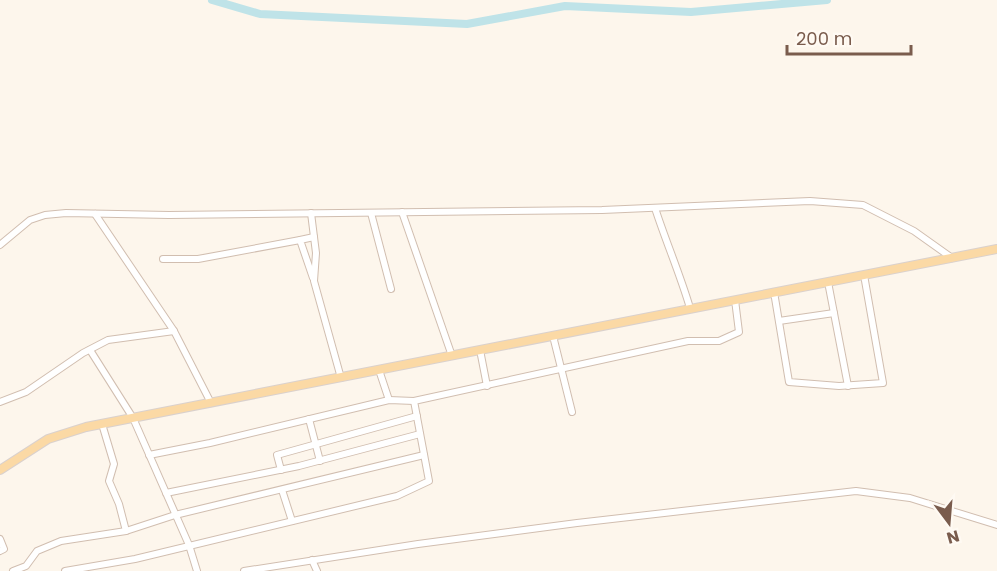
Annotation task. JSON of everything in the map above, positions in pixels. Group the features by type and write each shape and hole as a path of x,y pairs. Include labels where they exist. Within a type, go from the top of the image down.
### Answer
{"main road":[{"path":"0,471 48,439 102,424 997,249"}],"street":[{"path":"0,245 30,220 45,215 402,213 655,208 810,201 863,205 914,231 952,258"},
{"path":"655,208 690,308"},
{"path":"311,213 316,253 314,281"},
{"path":"371,213 391,289"},
{"path":"402,213 452,356"},
{"path":"95,214 174,331 211,403"},
{"path":"163,260 198,259 314,237"},
{"path":"300,240 342,378"},
{"path":"305,255 316,253"},
{"path":"774,292 789,382 848,386 883,382 864,275"},
{"path":"828,282 848,386"},
{"path":"149,455 210,443 389,400 414,401 688,341 719,340 739,332 735,300"},
{"path":"779,321 834,314"},
{"path":"0,402 27,392 108,340 174,331"},
{"path":"553,336 572,412"},
{"path":"90,350 133,418 189,544 197,571"},
{"path":"480,350 487,386"},
{"path":"379,370 389,400"},
{"path":"65,571 135,559 189,544 397,496 429,481 414,401"},
{"path":"281,470 277,455 417,416"},
{"path":"309,419 320,461"},
{"path":"102,424 114,464 108,481 119,504 126,531"},
{"path":"166,493 320,461 420,434"},
{"path":"13,571 26,566 37,551 61,541 126,531 175,515 424,455"},
{"path":"282,490 292,521"},
{"path":"244,571 272,569 312,560 577,523 856,491 910,498 997,525"},
{"path":"0,539 4,549 0,550"},
{"path":"312,560 317,571"}],"waterway":[{"path":"212,0 260,14 467,24 565,6 691,12 827,0"}]}
